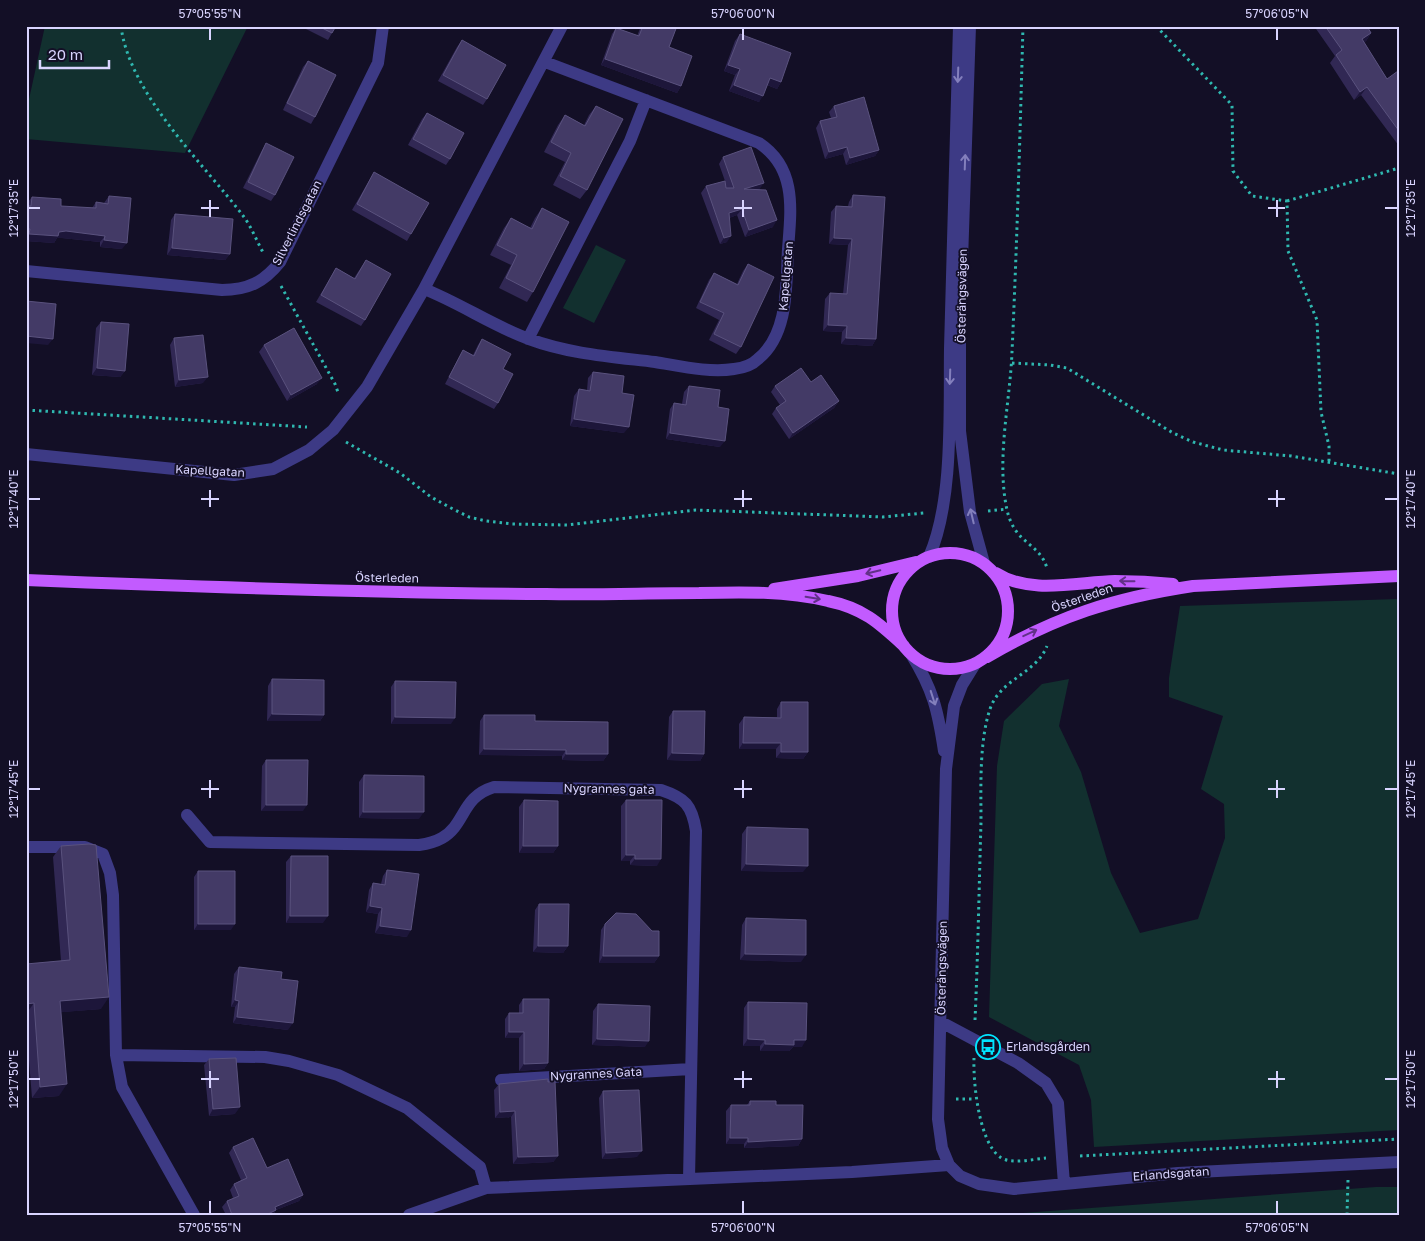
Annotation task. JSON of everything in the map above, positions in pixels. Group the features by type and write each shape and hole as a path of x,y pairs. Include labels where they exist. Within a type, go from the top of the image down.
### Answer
{"main road":[{"name":"Österleden","path":"747,592 858,576 953,552 969,556 1006,579 1048,585 1114,581 1193,586 1399,576"},
{"path":"908,650 894,626 892,605 902,578 925,558"},
{"name":"Österleden","path":"987,657 1001,641 1008,621 1009,610 1005,589 989,567"},
{"name":"Österleden","path":"26,580 325,591 569,594 747,592 801,596 846,605 873,618 908,650 928,665 946,669 975,664 1049,624 1089,608 1138,595 1193,586"}],"street":[{"name":"Silverlindsgatan","path":"26,272 229,290 250,287 264,280 280,262 378,63 384,26"},
{"name":"Kapellgatan","path":"26,454 211,473 255,473 273,469 309,450 333,430 367,388 424,289 545,62 562,26"},
{"name":"Österängsvägen","path":"925,558 938,537 943,513 948,430 959,26"},
{"name":"Österängsvägen","path":"970,26 960,319 960,431 970,512 989,567"},
{"name":"Kapellgatan","path":"424,289 449,298 528,339 557,348 690,367 734,370 746,367 758,360 768,349 776,335 785,296 790,198 785,171 769,150 759,143 545,62"},
{"path":"528,339 630,141 646,100"},
{"name":"Österängsvägen","path":"908,650 926,678 934,698 946,769"},
{"name":"Österängsvägen","path":"949,1165 942,1148 938,1119 946,769 954,706 962,685 975,664"},
{"name":"Nygrannes gata","path":"187,816 210,842 419,845 442,838 452,829 473,798 482,791 494,788 661,790 679,796 688,806 694,817 696,830 689,1179"},
{"path":"26,847 84,847 103,854 110,873 112,895 116,1056 122,1087 194,1215"},
{"path":"940,1022 1018,1063 1046,1083 1058,1103 1064,1184"},
{"path":"116,1056 265,1057 289,1061 338,1075 408,1108 480,1167 486,1188"},
{"name":"Nygrannes Gata","path":"501,1080 691,1069"},
{"name":"Erlandsgatan","path":"949,1165 960,1176 979,1184 1014,1189 1178,1173 1399,1162"},
{"path":"409,1215 486,1188 833,1173 949,1165"}],"path":[{"path":"1023,26 1012,363 1004,456 1007,509 1015,531 1044,558 1048,574 1048,585"},
{"path":"1156,26 1232,105 1233,171 1252,196 1287,201 1399,168"},
{"path":"1287,201 1288,251 1317,320 1321,412 1329,446 1329,461"},
{"path":"1012,363 1067,368 1092,382 1122,403 1193,442 1223,450 1329,461 1399,474"},
{"path":"333,430 343,440 400,473 431,497 469,518 486,521 567,524 696,510 883,517 943,513"},
{"path":"970,512 1007,509"},
{"path":"1049,624 1048,640 1043,656 999,692 990,708 987,724 981,796 975,1099 994,1150 1000,1158 1012,1161 1399,1139"},
{"path":"1347,1165 1349,1189 1347,1215"}],"green space":[{"path":"45,26 248,26 185,153 26,139 26,113"},
{"path":"596,245 626,260 594,323 563,308"},
{"path":"1399,599 1399,1130 1094,1147 1091,1100 1079,1065 989,1017 997,766 1004,721 1042,684 1069,679 1059,726 1081,772 1111,873 1140,933 1198,919 1225,838 1224,804 1201,789 1223,716 1169,697 1169,678 1180,606"},
{"path":"1376,1187 1399,1187 1399,1215 997,1215"}],"building":[{"path":"318,26 336,26 332,33"},
{"path":"643,26 677,26 669,47 692,56 681,86 605,59 616,28 639,36"},
{"path":"1325,26 1367,26 1371,33 1362,39 1387,79 1398,71 1399,73 1399,131 1367,87 1360,92 1336,55 1342,50"},
{"path":"740,34 791,53 781,82 770,78 763,96 734,85 740,69 728,65"},
{"path":"462,40 506,65 487,99 443,75"},
{"path":"308,61 336,75 315,117 287,103"},
{"path":"864,97 879,150 850,158 847,147 829,152 820,121 837,117 834,106"},
{"path":"596,106 623,119 587,190 560,176 571,153 551,142 565,115 585,126"},
{"path":"427,113 464,133 450,159 413,139"},
{"path":"266,143 294,157 275,195 248,182"},
{"path":"751,147 764,183 744,189 766,190 777,220 749,230 742,209 729,213 731,236 724,238 706,186 725,181 726,188 734,188 723,157"},
{"path":"374,172 429,203 411,234 357,204"},
{"path":"853,195 885,197 876,339 846,338 847,326 828,325 830,293 847,294 852,239 834,238 836,206 852,207"},
{"path":"109,196 131,198 127,243 104,240 105,236 66,231 59,232 58,236 29,234 30,229 26,229 26,206 31,206 32,197 61,199 61,206 96,208 96,202 108,204"},
{"path":"542,208 569,222 533,292 506,278 517,255 497,245 511,218 532,229"},
{"path":"175,214 233,219 230,254 172,248"},
{"path":"366,260 391,274 365,320 321,295 336,268 355,279"},
{"path":"748,264 774,277 741,347 714,334 724,313 700,302 714,273 738,285"},
{"path":"26,301 56,304 53,339 26,336"},
{"path":"101,322 129,324 125,371 97,368"},
{"path":"294,328 322,378 291,395 264,345"},
{"path":"203,335 208,377 179,380 174,338"},
{"path":"482,339 511,354 503,369 513,374 498,403 449,377 463,350 474,356"},
{"path":"801,368 811,382 821,375 839,401 793,433 776,408 786,401 775,386"},
{"path":"593,372 624,376 622,393 634,395 629,427 574,419 579,389 590,391"},
{"path":"689,386 720,390 718,407 729,409 725,441 670,433 674,403 686,405"},
{"path":"272,679 324,680 324,715 272,714"},
{"path":"395,681 456,682 455,718 395,717"},
{"path":"781,702 808,702 808,752 781,752 781,743 743,743 744,717 781,718"},
{"path":"673,711 705,711 704,754 672,753"},
{"path":"484,715 535,715 535,721 608,722 608,754 566,754 566,750 484,749"},
{"path":"266,760 308,760 307,805 266,805"},
{"path":"364,775 424,776 424,812 363,812"},
{"path":"524,800 558,801 558,846 523,846"},
{"path":"626,800 662,800 661,859 635,859 635,855 626,855"},
{"path":"747,827 808,829 808,866 746,864"},
{"path":"96,845 109,997 60,1001 67,1084 40,1087 34,1003 26,1004 26,964 70,960 61,846"},
{"path":"291,856 328,856 328,916 290,916"},
{"path":"387,870 419,874 411,930 380,926 382,908 370,906 373,883 385,885"},
{"path":"198,871 235,871 235,924 198,924"},
{"path":"539,904 569,904 568,946 538,946"},
{"path":"616,913 636,914 652,931 659,931 659,956 603,956 605,924"},
{"path":"746,918 806,920 806,955 745,954"},
{"path":"239,967 282,972 281,979 298,981 293,1023 237,1017 239,1001 235,1000"},
{"path":"523,999 549,999 548,1063 524,1064 524,1032 509,1032 509,1013 523,1013"},
{"path":"748,1002 807,1003 806,1040 794,1040 794,1045 765,1044 765,1040 748,1039"},
{"path":"598,1004 650,1006 649,1041 597,1039"},
{"path":"236,1058 240,1107 213,1109 209,1059"},
{"path":"548,1079 548,1082 555,1081 558,1156 518,1157 515,1111 500,1112 499,1084"},
{"path":"639,1090 642,1151 606,1153 603,1091"},
{"path":"750,1101 776,1101 776,1105 803,1105 802,1139 748,1142 748,1138 730,1138 731,1105 750,1105"},
{"path":"253,1138 267,1168 288,1159 303,1195 275,1207 276,1210 266,1215 232,1215 227,1201 239,1196 234,1184 247,1178 233,1147"}],"place":[{"name":"Erlandsgården","path":"988,1047"}]}
